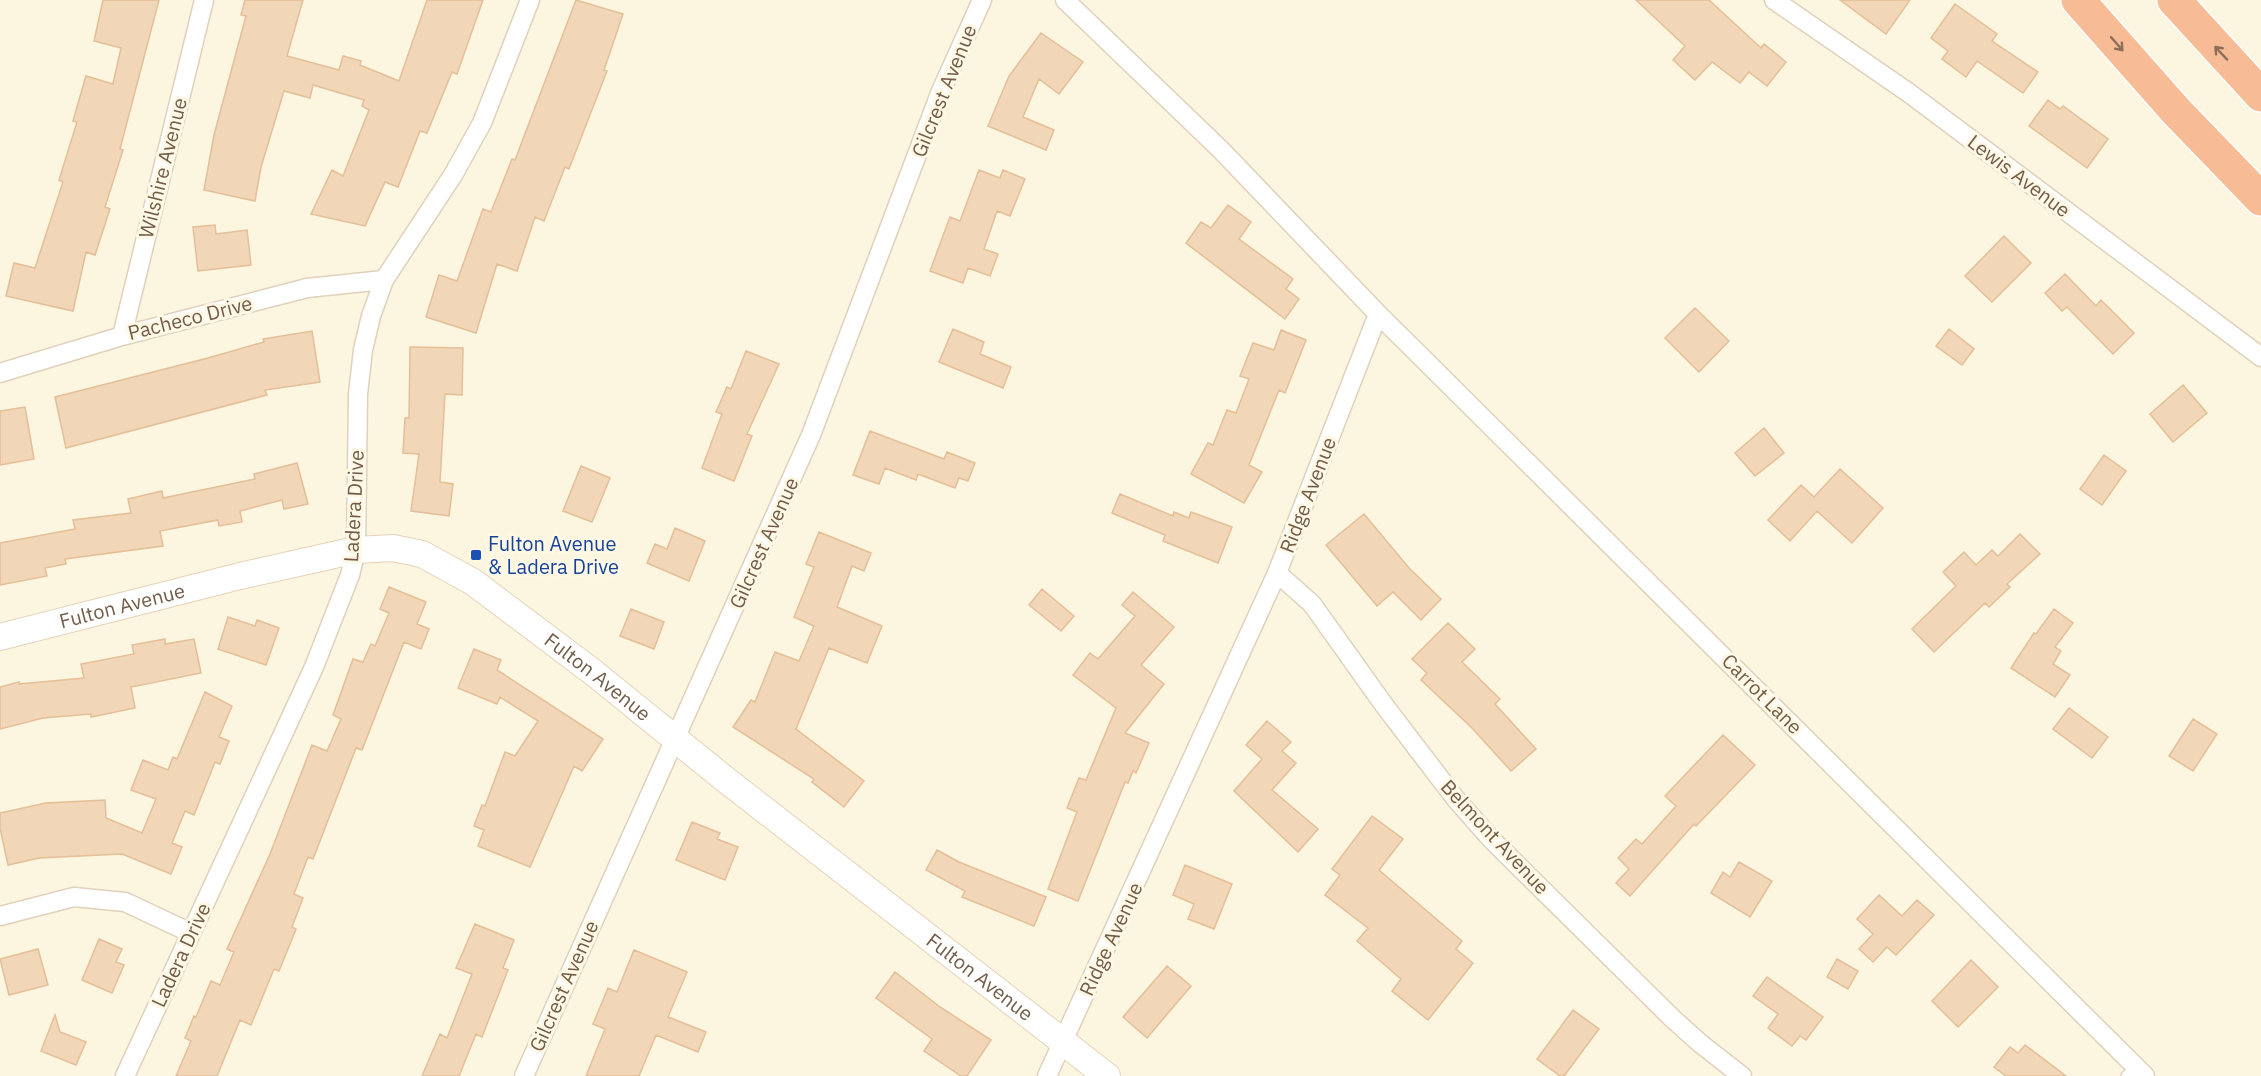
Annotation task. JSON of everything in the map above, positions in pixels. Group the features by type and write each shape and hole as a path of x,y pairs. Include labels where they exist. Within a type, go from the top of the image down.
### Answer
{"highway":[{"path":"2078,0 2176,111 2261,199"},
{"path":"2174,0 2261,95"}],"street":[{"name":"Wilshire Avenue","path":"122,336 204,0"},
{"name":"Ladera Drive","path":"125,1076 314,667 350,575 356,550 358,394 363,350 384,280 472,144 530,0"},
{"name":"Gilcrest Avenue","path":"525,1076 674,738 759,556 811,435 941,91 982,0"},
{"path":"1065,0 1221,150 1378,314"},
{"name":"Lewis Avenue","path":"1774,0 1909,93 2261,357"},
{"name":"Pacheco Drive","path":"0,373 122,336 307,288 384,280"},
{"name":"Ridge Avenue","path":"1047,1076 1277,573 1378,314"},
{"name":"Carrot Lane","path":"1378,314 2135,1073"},
{"name":"Fulton Avenue","path":"0,637 240,576 356,550 393,548 422,554 444,564 473,582 594,673 1107,1076"},
{"name":"Belmont Avenue","path":"1277,573 1312,604 1455,798 1492,840 1687,1032 1742,1076"},
{"path":"0,916 74,897 125,902 191,933"}],"building":[{"path":"103,0 159,0 120,149 123,150 105,207 110,209 95,255 86,252 73,311 6,296 14,263 35,268 63,182 59,180 77,122 73,121 86,76 113,84 121,48 94,41"},
{"path":"245,0 303,0 287,56 339,70 343,56 361,61 360,65 399,81 427,0 483,0 457,74 452,72 427,133 420,131 398,187 385,182 365,226 311,214 332,170 343,176 369,110 362,106 364,100 313,85 310,98 284,91 261,167 255,201 204,190 214,135 246,16 241,15"},
{"path":"576,0 623,14 604,70 607,71 569,169 565,167 544,221 535,217 517,271 497,264 476,333 426,317 439,275 457,281 483,209 491,212 512,159 515,160"},
{"path":"1636,0 1709,0 1761,48 1764,44 1786,62 1767,86 1749,72 1740,83 1712,62 1695,80 1673,60 1685,46"},
{"path":"1840,0 1910,0 1886,34"},
{"path":"1955,4 1997,34 1992,41 2038,72 2023,93 1977,61 1966,77 1942,59 1948,51 1931,38"},
{"path":"1041,33 1083,62 1059,94 1039,79 1023,117 1054,130 1046,150 988,126 1009,76"},
{"path":"2048,100 2060,109 2063,106 2108,139 2087,168 2029,126"},
{"path":"979,170 1000,178 1003,170 1025,179 1010,216 997,211 984,249 998,254 990,276 968,268 963,283 930,271 950,217 960,221"},
{"path":"1228,205 1251,222 1239,239 1293,279 1286,289 1299,299 1285,319 1186,243 1201,222 1211,228"},
{"path":"215,225 216,234 247,230 251,265 198,271 193,227"},
{"path":"2004,236 2031,263 1992,302 1965,276"},
{"path":"2065,274 2096,306 2101,300 2134,333 2113,354 2067,307 2062,311 2045,293"},
{"path":"1695,308 1729,341 1699,372 1665,338"},
{"path":"953,329 984,342 980,354 1011,367 1003,388 939,362"},
{"path":"1949,329 1974,349 1962,365 1936,346"},
{"path":"1281,330 1306,340 1285,393 1279,390 1249,465 1262,472 1244,503 1191,474 1208,443 1213,445 1227,410 1236,413 1249,379 1240,376 1253,343 1274,350"},
{"path":"312,331 320,382 265,390 267,395 66,448 55,397 208,358 264,342 263,339"},
{"path":"410,347 463,348 462,395 445,394 440,482 453,484 449,516 411,511 419,454 403,453 405,418 409,418"},
{"path":"746,351 779,364 747,434 752,436 734,481 702,468 722,414 716,412 727,387 731,389"},
{"path":"2183,385 2207,413 2173,442 2150,414"},
{"path":"25,407 34,459 0,465 0,411"},
{"path":"1764,428 1784,453 1755,476 1735,453"},
{"path":"870,431 944,459 947,452 975,463 968,481 959,478 955,488 918,474 916,480 885,468 879,484 853,475"},
{"path":"2104,455 2126,471 2102,505 2080,489"},
{"path":"297,463 308,504 284,509 282,500 240,511 242,522 219,526 218,520 160,531 163,546 65,559 66,564 45,568 47,576 0,585 0,543 75,529 73,520 131,513 128,499 162,491 163,498 255,479 254,474"},
{"path":"581,466 610,478 592,522 563,511"},
{"path":"1840,469 1883,508 1852,543 1817,511 1790,541 1768,520 1801,485 1814,497"},
{"path":"1120,494 1173,516 1174,512 1189,518 1191,512 1232,527 1218,563 1163,541 1165,535 1112,513"},
{"path":"1364,514 1409,568 1441,599 1421,620 1393,592 1377,606 1326,545"},
{"path":"675,528 705,541 689,581 647,563 655,544 667,549"},
{"path":"819,532 871,553 864,571 852,566 837,607 882,626 867,663 829,648 796,729 864,781 844,807 812,782 814,779 733,727 751,700 755,702 775,652 799,661 814,626 794,617 814,567 806,564"},
{"path":"2020,534 2040,554 2007,584 2010,587 1989,607 1985,603 1934,652 1912,629 1956,586 1943,572 1964,552 1976,565 1992,550 1998,556"},
{"path":"389,587 426,602 417,624 429,629 421,649 404,642 362,750 356,748 313,859 308,857 294,894 303,898 292,927 296,929 279,971 274,969 251,1025 240,1020 217,1076 176,1076 191,1041 185,1038 194,1016 196,1017 211,981 220,985 234,952 227,949 270,854 312,745 327,751 341,719 333,715 353,659 363,662 371,644 375,646 389,613 380,609"},
{"path":"1042,589 1074,616 1061,631 1029,605"},
{"path":"1133,592 1174,627 1141,665 1164,684 1125,733 1149,743 1136,773 1133,771 1128,783 1125,782 1078,901 1048,889 1077,812 1067,808 1079,778 1086,780 1116,708 1073,675 1090,653 1098,659 1135,616 1122,605"},
{"path":"631,609 664,622 654,649 620,636"},
{"path":"2054,609 2073,623 2055,647 2061,651 2053,664 2070,675 2055,697 2011,668 2034,633 2036,634"},
{"path":"228,617 255,626 257,620 279,628 266,665 218,649"},
{"path":"1448,623 1475,649 1462,662 1500,699 1495,704 1536,749 1511,771 1472,728 1421,680 1427,673 1412,659"},
{"path":"165,639 165,644 194,639 201,673 131,687 135,708 91,717 91,714 43,718 0,729 0,687 19,682 19,684 84,678 81,664 134,654 132,645"},
{"path":"474,649 501,660 497,670 603,739 582,771 574,766 530,867 478,846 484,830 474,826 482,805 485,806 505,752 515,756 538,721 500,697 497,704 458,688"},
{"path":"205,692 232,706 219,737 229,741 220,764 215,762 194,815 185,811 172,843 182,847 171,874 122,854 39,858 8,865 0,828 0,813 46,803 105,800 106,818 142,833 156,799 131,790 143,760 168,770 173,757 177,759"},
{"path":"2069,708 2108,737 2092,758 2053,729"},
{"path":"2193,719 2217,734 2193,771 2169,756"},
{"path":"1267,721 1291,742 1282,751 1296,763 1272,790 1318,829 1298,852 1234,791 1262,759 1246,745"},
{"path":"1723,735 1755,765 1696,826 1694,824 1630,896 1616,883 1629,869 1618,858 1636,839 1642,844 1676,806 1665,796"},
{"path":"1372,816 1403,839 1379,870 1462,941 1456,949 1473,963 1428,1020 1392,991 1401,979 1357,941 1368,928 1325,895 1340,875 1332,869"},
{"path":"692,822 720,833 717,839 738,847 725,880 676,860"},
{"path":"937,850 959,862 1046,897 1034,926 962,897 965,891 926,870"},
{"path":"1739,862 1772,881 1750,917 1711,893 1723,872 1730,877"},
{"path":"1185,865 1232,884 1214,929 1188,919 1194,904 1173,895"},
{"path":"1879,895 1902,916 1917,900 1934,915 1896,955 1887,947 1873,962 1859,949 1873,934 1857,919"},
{"path":"475,924 514,940 503,968 508,970 482,1037 476,1034 459,1076 422,1076 440,1034 447,1038 472,974 456,968"},
{"path":"99,939 122,949 116,962 124,965 112,993 82,980"},
{"path":"38,949 48,985 9,995 0,959"},
{"path":"634,950 687,972 668,1017 706,1032 698,1052 656,1035 639,1076 586,1076 605,1029 593,1024 608,988 617,992"},
{"path":"1837,959 1858,971 1848,989 1827,977"},
{"path":"1971,960 1998,987 1958,1027 1932,1001"},
{"path":"1167,966 1191,986 1147,1038 1123,1017"},
{"path":"895,972 940,1007 991,1040 967,1076 961,1076 924,1051 932,1039 876,998"},
{"path":"1767,977 1823,1017 1806,1040 1800,1036 1792,1046 1768,1028 1778,1014 1753,996"},
{"path":"1573,1010 1599,1029 1564,1076 1560,1076 1537,1059"},
{"path":"55,1015 60,1032 86,1042 76,1065 41,1051"},
{"path":"2025,1045 2066,1076 2006,1076 1994,1067 2010,1047 2018,1053"}],"place":[{"name":"Fulton Avenue & Ladera Drive","path":"476,555"}]}
